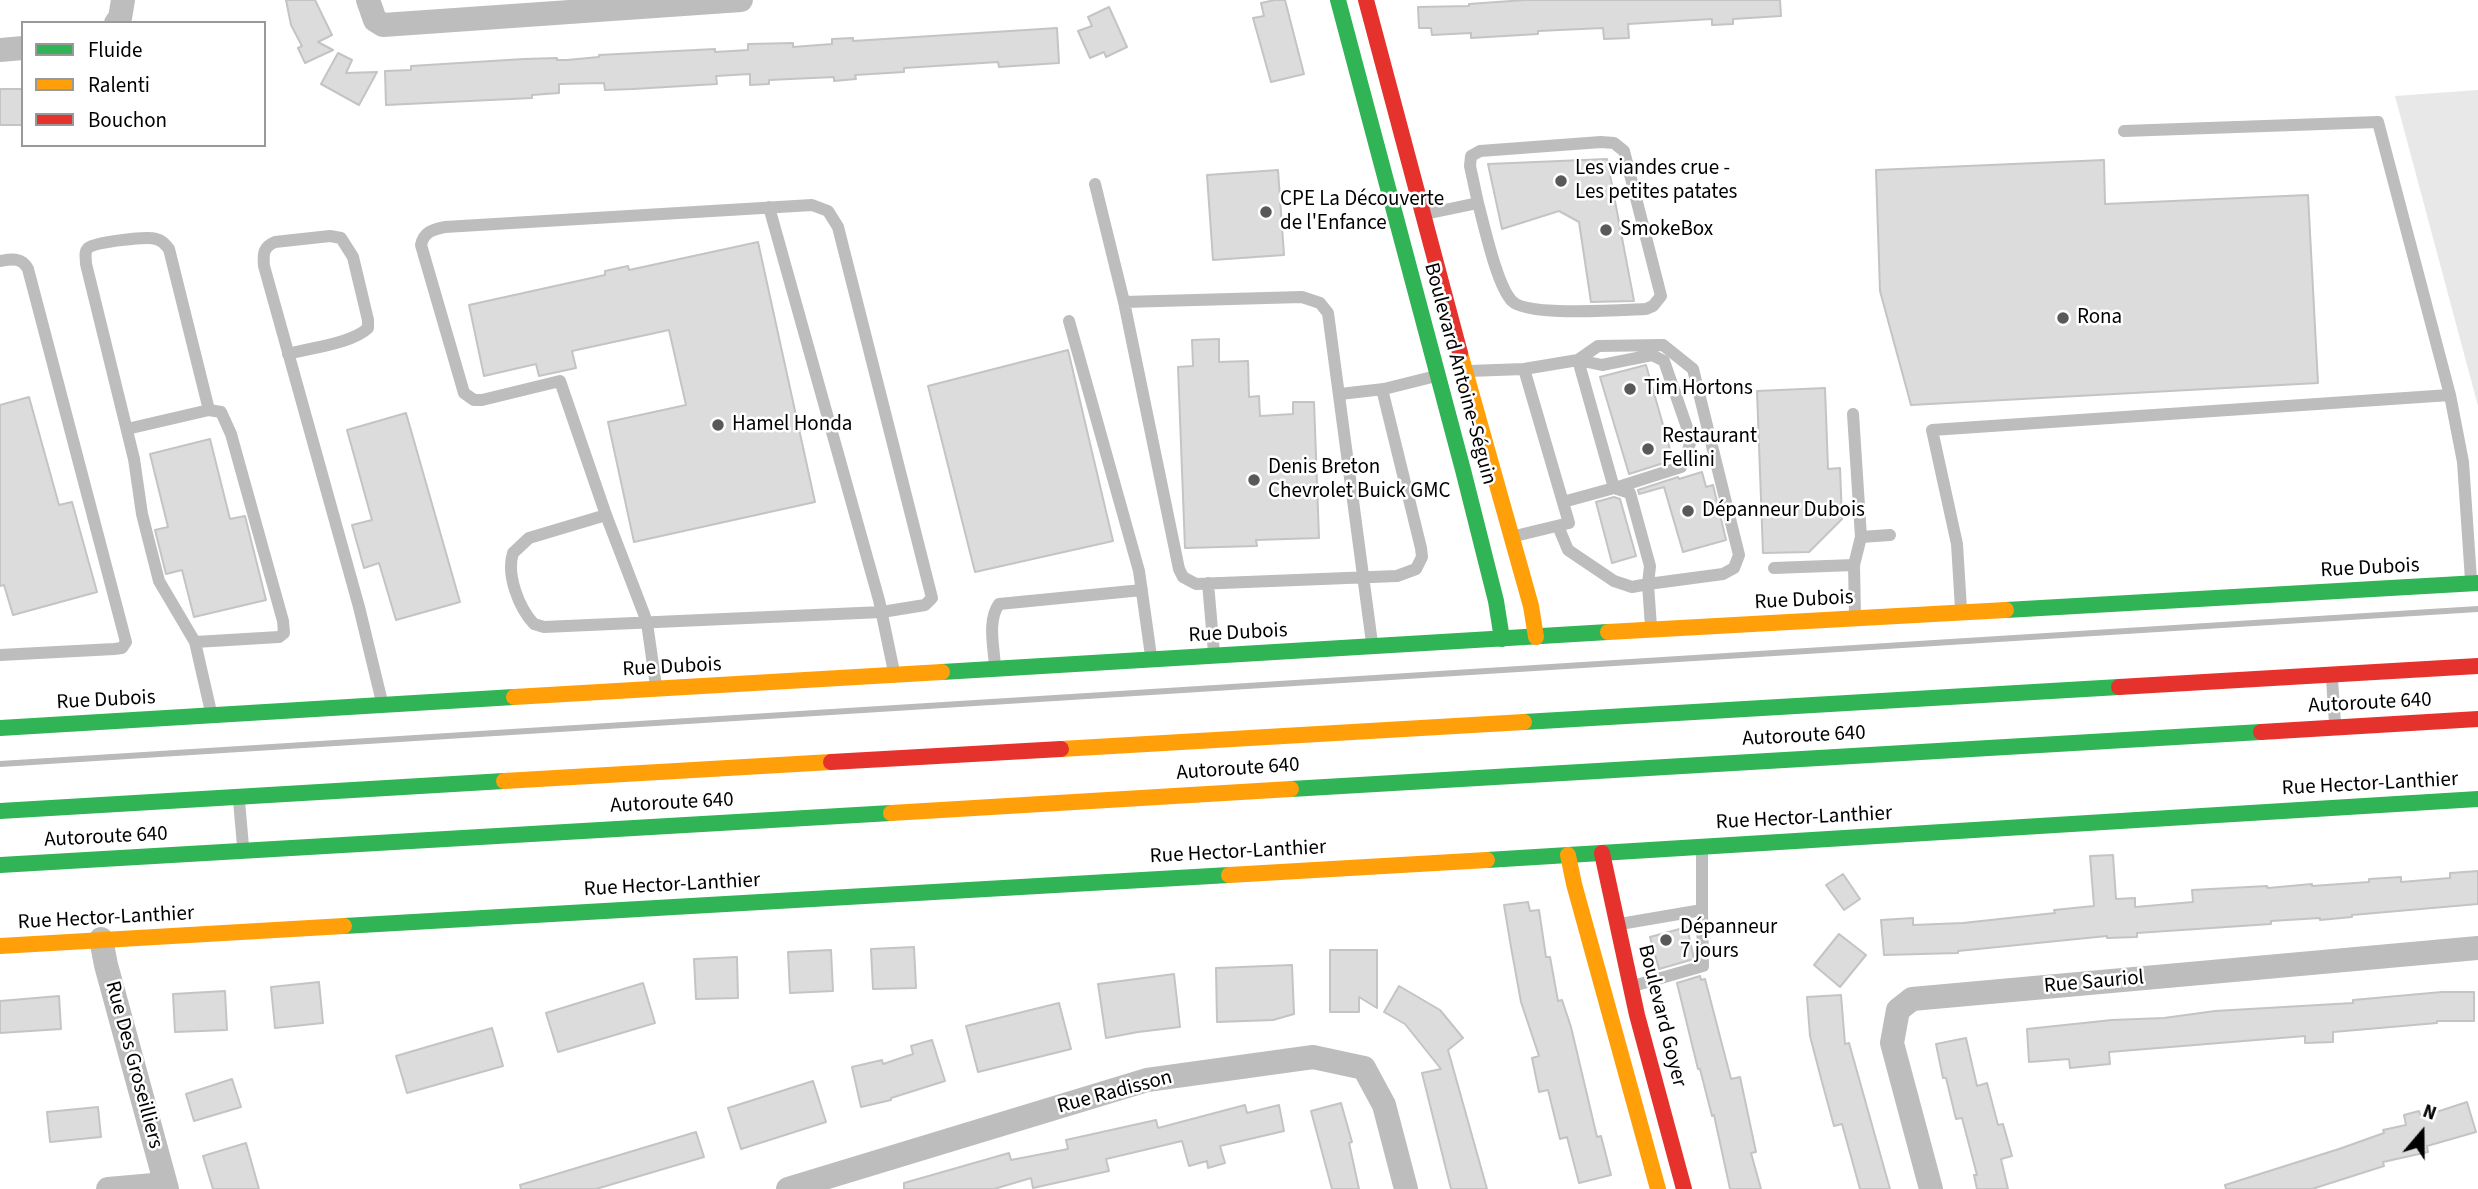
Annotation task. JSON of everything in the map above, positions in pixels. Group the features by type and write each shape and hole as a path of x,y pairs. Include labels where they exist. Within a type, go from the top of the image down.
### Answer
{"main road":[{"name":"Boulevard Antoine-Séguin","path":"1338,0 1496,601 1502,639"},
{"name":"Boulevard Antoine-Séguin","path":"1366,0 1531,606 1536,637"},
{"name":"Rue Dubois","path":"1,728 2474,583"},
{"name":"Autoroute 640","path":"0,811 2478,666"},
{"name":"Autoroute 640","path":"0,865 2478,719"},
{"name":"Rue Hector-Lanthier","path":"0,946 2478,799"},
{"name":"Boulevard Goyer","path":"1602,853 1607,889 1633,986 1637,1015 1684,1189"},
{"path":"1568,855 1658,1189"}],"street":[{"path":"118,21 123,0"},
{"path":"368,0 375,20 383,25 610,4 741,0"},
{"path":"0,50 21,48"},
{"path":"1396,221 1424,215"},
{"path":"1438,376 1465,371"},
{"name":"Rue Des Groseilliers","path":"101,939 166,1187"},
{"name":"Rue Sauriol","path":"1931,1189 1892,1043 1898,1010 1912,999 2478,948"},
{"name":"Rue Radisson","path":"788,1189 1147,1080 1313,1057 1364,1068 1384,1105 1406,1189"},
{"path":"108,1189 166,1187"}],"lane":[{"path":"2124,131 2378,122 2450,395 2463,462 2474,583"},
{"path":"1614,143 1624,150 1661,296 1653,306 1646,309 1586,311 1522,308 1511,301 1503,287 1478,203 1470,166 1471,156 1479,151 1614,143"},
{"path":"1094,184 1124,302 1179,569 1183,577 1196,584 1363,577 1407,574 1416,569 1422,557 1382,389"},
{"path":"1424,215 1478,203"},
{"path":"606,515 529,538 520,545 511,561 518,596 528,618 534,624 544,627 647,623 882,612 925,605 932,598 838,227 833,216 821,207 769,207 446,227 430,230 423,237 421,245 464,393 474,400 482,400 560,381 606,515 638,592 647,623 656,690"},
{"path":"769,207 882,612 894,675"},
{"path":"288,354 352,338 368,328 353,257 341,238 331,236 275,242 267,245 264,266 288,354 359,607 383,706"},
{"path":"209,410 169,249 162,241 153,237 90,246 86,252 86,264 138,477 144,527 159,581 194,642 212,716"},
{"path":"0,261 17,259 24,262 28,269 126,642 122,648 114,649 0,655"},
{"path":"1124,302 1302,297 1320,303 1328,313 1372,647"},
{"path":"1069,321 1125,519 1142,590 1152,660"},
{"path":"1558,526 1568,550 1614,581 1632,587 1723,574 1734,568 1739,555 1693,369 1663,345 1598,346 1578,360"},
{"path":"1465,371 1524,369 1578,360 1602,365 1640,355 1652,355 1664,361 1690,439 1688,455 1681,467 1563,502"},
{"path":"1578,360 1614,488"},
{"path":"1511,537 1569,523 1524,369"},
{"path":"1340,394 1382,389 1438,376"},
{"path":"1962,613 1957,544 1932,430 2450,395"},
{"path":"127,429 209,410 221,412 231,434 283,621 284,633 279,637 194,642"},
{"path":"1853,414 1861,537 1854,565 1855,619"},
{"path":"1614,488 1630,493 1650,566 1648,584 1651,631"},
{"path":"1861,537 1890,535"},
{"path":"1774,568 1854,565"},
{"path":"1208,583 1214,656"},
{"path":"996,669 992,621 999,604 1142,590"},
{"path":"2332,675 2335,727"},
{"path":"0,711 1,728"},
{"path":"239,797 243,851"},
{"path":"1633,986 1703,966 1702,846"},
{"path":"1617,925 1702,910"}],"shaded area":[{"path":"2478,90 2478,406 2395,96"}],"building":[{"path":"286,0 315,0 332,35 318,42 333,50 305,63 298,48 302,46 291,25"},
{"path":"1285,0 1304,74 1271,82 1253,18 1264,16 1261,3"},
{"path":"1525,0 1780,0 1781,16 1733,19 1733,24 1712,25 1712,19 1628,24 1629,38 1604,39 1603,28 1471,38 1471,33 1432,35 1431,28 1419,28 1418,7 1469,6"},
{"path":"1109,7 1127,47 1106,57 1104,52 1090,58 1078,31 1092,26 1088,17"},
{"path":"1057,28 1059,63 999,67 998,62 904,68 904,72 855,75 856,79 834,81 834,77 769,80 769,84 750,85 750,74 716,76 717,84 633,89 605,90 604,83 559,84 559,93 532,95 532,98 386,105 385,71 411,70 411,66 524,59 567,60 599,55 715,49 715,52 748,50 748,44 793,43 793,47 832,44 832,39 853,38 853,41"},
{"path":"338,53 352,60 346,73 377,72 359,105 321,84"},
{"path":"0,89 21,89 21,125 0,125"},
{"path":"1607,159 1634,301 1591,302 1579,222 1559,211 1502,229 1488,164"},
{"path":"2104,160 2105,204 2308,195 2318,383 1911,405 1880,291 1876,170"},
{"path":"1278,170 1284,255 1213,260 1207,175"},
{"path":"758,242 815,502 634,542 608,422 686,405 669,330 572,351 576,368 539,376 536,364 484,376 469,305 605,275 605,271 628,266 629,270"},
{"path":"1219,339 1219,362 1248,361 1249,397 1259,396 1260,416 1293,414 1293,402 1314,402 1319,538 1256,540 1257,546 1185,548 1178,367 1193,366 1192,340"},
{"path":"1068,350 1113,541 975,572 928,386"},
{"path":"1646,365 1673,460 1629,474 1600,377"},
{"path":"1825,388 1828,469 1840,468 1842,519 1809,552 1763,553 1757,391"},
{"path":"29,397 59,505 72,502 97,592 13,615 4,585 0,586 0,405"},
{"path":"406,413 460,602 396,620 379,563 364,568 352,525 372,520 347,430"},
{"path":"210,439 230,519 245,516 266,600 194,617 182,570 166,574 155,530 168,527 150,454"},
{"path":"1702,472 1706,487 1713,485 1726,540 1683,552 1664,487 1639,494 1638,490"},
{"path":"1614,497 1620,499 1636,556 1612,563 1596,502"},
{"path":"2113,855 2116,899 2135,898 2135,907 2193,902 2192,890 2312,886 2401,877 2401,882 2450,878 2450,873 2478,871 2478,904 2320,920 2271,921 2271,924 2137,933 2137,937 2107,936 1958,953 1884,955 1881,920 1913,918 1913,925 1963,923 2094,906 2090,856"},
{"path":"1843,874 1860,899 1844,910 1826,885"},
{"path":"1528,902 1530,911 1539,910 1546,957 1550,957 1558,1001 1562,1000 1571,1027 1597,1137 1601,1136 1611,1175 1579,1183 1567,1137 1560,1139 1548,1090 1539,1092 1532,1058 1539,1056 1521,1002 1511,947 1504,905"},
{"path":"1687,927 1694,959 1659,969 1650,937"},
{"path":"1839,934 1866,955 1840,987 1814,965"},
{"path":"914,947 916,988 873,989 871,949"},
{"path":"831,950 833,991 790,993 788,952"},
{"path":"1330,950 1377,950 1377,1008 1359,997 1359,1012 1330,1012"},
{"path":"737,957 738,998 696,999 694,959"},
{"path":"1292,965 1294,1014 1273,1020 1217,1022 1216,968"},
{"path":"1174,974 1180,1027 1106,1038 1098,984"},
{"path":"1700,976 1701,980 1705,979 1731,1079 1740,1077 1756,1152 1751,1153 1761,1189 1730,1189 1714,1115 1712,1116 1698,1069 1677,983"},
{"path":"319,982 323,1023 275,1028 271,987"},
{"path":"643,983 655,1023 558,1052 546,1013"},
{"path":"1399,986 1440,1010 1463,1038 1448,1050 1487,1189 1451,1189 1422,1073 1441,1069 1405,1024 1384,1012"},
{"path":"225,991 227,1030 175,1032 173,994"},
{"path":"2442,992 2474,992 2474,1021 2437,1021 2333,1032 2333,1042 2305,1043 2305,1036 2109,1052 2110,1064 2070,1068 2069,1059 2029,1062 2027,1029 2112,1020 2164,1018 2215,1011 2353,1003 2353,1000"},
{"path":"1841,995 1845,1044 1849,1043 1890,1189 1860,1189 1842,1124 1834,1126 1810,1036 1807,997"},
{"path":"59,996 61,1029 0,1033 0,1001"},
{"path":"1059,1003 1071,1049 978,1072 966,1026"},
{"path":"492,1028 503,1066 407,1093 396,1056"},
{"path":"1966,1038 1977,1086 1987,1083 1998,1125 2003,1124 2012,1156 2001,1159 2008,1189 1977,1189 1974,1175 1977,1175 1962,1118 1956,1119 1946,1078 1943,1078 1936,1044"},
{"path":"932,1040 945,1081 891,1100 861,1107 852,1067 882,1060 883,1064 913,1054 911,1046"},
{"path":"232,1079 241,1107 194,1121 186,1094"},
{"path":"813,1081 826,1122 741,1149 728,1108"},
{"path":"2467,1102 2476,1132 2427,1146 2428,1152 2383,1162 2384,1166 2312,1189 2226,1189 2225,1185 2339,1149 2384,1133 2383,1130 2406,1125 2404,1115 2419,1111 2421,1117"},
{"path":"1341,1103 1352,1142 1349,1143 1359,1189 1332,1189 1311,1111"},
{"path":"1245,1105 1247,1113 1279,1105 1284,1131 1220,1146 1225,1163 1208,1168 1207,1161 1189,1166 1182,1141 1106,1159 1109,1171 1033,1188 1031,1178 994,1189 904,1189 904,1183 1009,1153 1011,1160 1068,1149 1066,1140 1156,1120 1158,1128"},
{"path":"98,1107 101,1137 50,1142 47,1112"},
{"path":"696,1132 704,1157 596,1189 521,1189 520,1185"},
{"path":"246,1143 259,1189 213,1189 203,1156"}],"waterway":[{"path":"0,764 2478,609"}],"traffic: fast":[{"path":"1338,0 1463,470 1496,601 1502,639"},
{"path":"2006,610 2478,583"},
{"path":"942,672 1608,632"},
{"path":"1524,722 2119,687"},
{"path":"0,728 514,697"},
{"path":"1291,789 2261,732"},
{"path":"0,811 504,781"},
{"path":"1487,860 2478,799"},
{"path":"0,865 891,813"},
{"path":"344,926 1229,875"}],"traffic: slow":[{"path":"1460,353 1531,606 1536,637"},
{"path":"1608,632 2006,610"},
{"path":"514,697 942,672"},
{"path":"1061,749 1524,722"},
{"path":"504,781 831,762"},
{"path":"891,813 1291,789"},
{"path":"1568,855 1658,1189"},
{"path":"1229,875 1487,860"},
{"path":"0,946 344,926"}],"traffic: jam":[{"path":"1366,0 1460,353"},
{"path":"2119,687 2478,666"},
{"path":"2261,732 2478,719"},
{"path":"831,762 1061,749"},
{"path":"1602,853 1637,1015 1684,1189"}],"place":[{"name":"Les viandes crue - Les petites patates","path":"1561,181"},
{"name":"CPE La Découverte de l'Enfance","path":"1266,212"},
{"name":"SmokeBox","path":"1606,230"},
{"name":"Rona","path":"2063,318"},
{"name":"Tim Hortons","path":"1630,389"},
{"name":"Hamel Honda","path":"718,425"},
{"name":"Restaurant Fellini","path":"1648,449"},
{"name":"Denis Breton Chevrolet Buick GMC","path":"1254,480"},
{"name":"Dépanneur Dubois","path":"1688,511"},
{"name":"Dépanneur 7 jours","path":"1666,940"}]}
